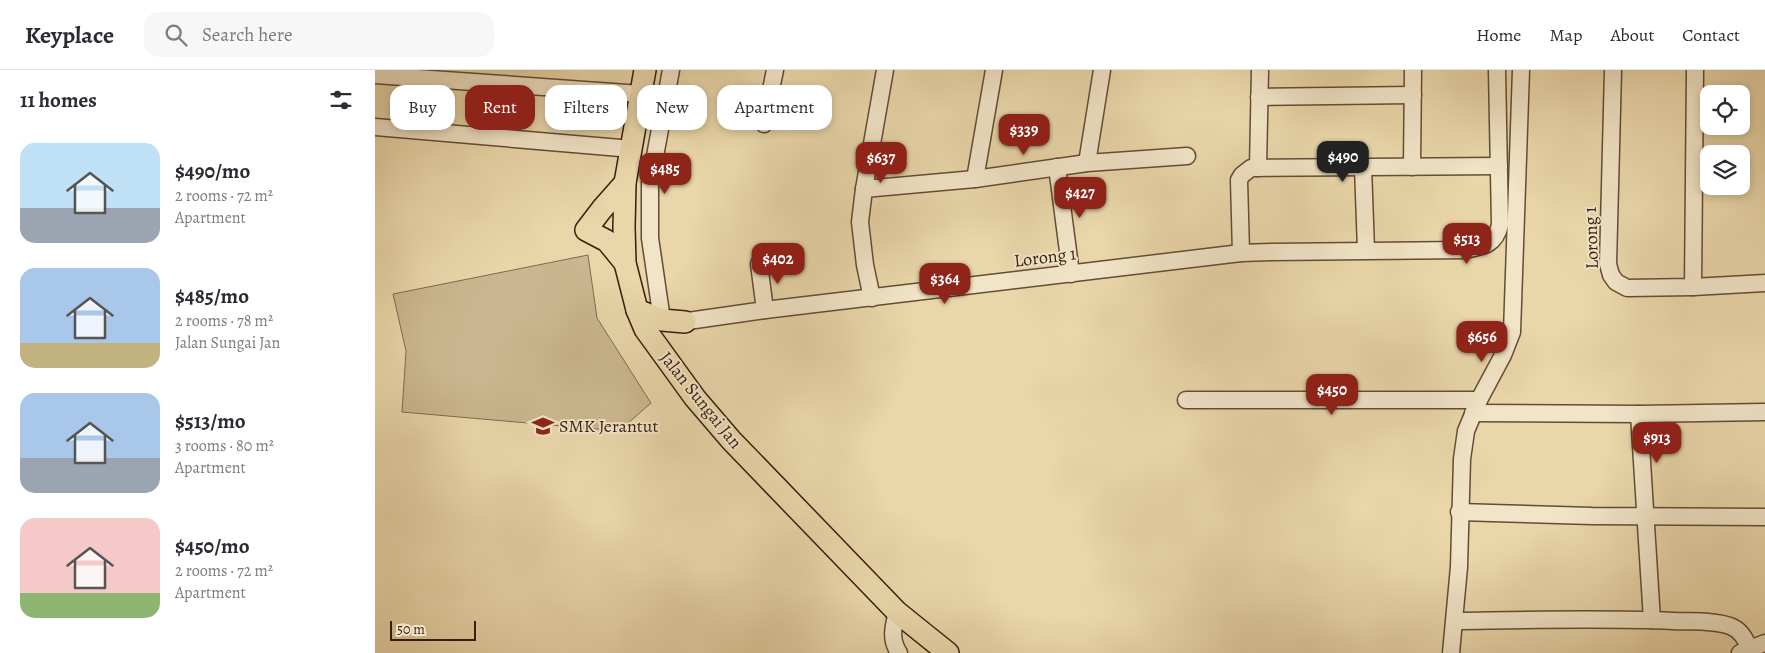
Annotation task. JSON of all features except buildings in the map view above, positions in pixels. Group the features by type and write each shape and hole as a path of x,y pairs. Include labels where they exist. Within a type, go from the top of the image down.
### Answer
{"main road":[{"name":"Jalan Sungai Jan","path":"642,85 645,70"},
{"name":"Jalan Sungai Jan","path":"637,118 625,183 625,263 662,352 695,398 731,440 897,612 948,653"},
{"path":"625,183 586,230 607,241 625,263"},
{"path":"648,319 688,321"},
{"path":"662,352 664,345 676,329 688,321"}],"street":[{"path":"668,85 671,70"},
{"path":"772,85 775,70"},
{"path":"872,298 865,265 861,229 864,189 885,70"},
{"path":"975,179 994,70"},
{"path":"1087,163 1102,70"},
{"path":"1258,168 1260,70"},
{"path":"1412,167 1413,70"},
{"name":"Lorong 1","path":"688,321 765,310 1241,253 1465,250 1491,243 1497,236 1500,225 1497,70"},
{"path":"1451,653 1459,567 1459,512 1465,431 1503,356 1512,332 1521,70"},
{"name":"Lorong 1","path":"1613,70 1608,264 1611,275 1616,282 1627,288 1765,283"},
{"path":"1693,287 1695,70"},
{"path":"383,73 637,94"},
{"path":"1259,97 1413,95"},
{"path":"375,128 632,149"},
{"path":"648,319 650,183 659,130"},
{"path":"864,189 975,179 1087,163 1187,156"},
{"path":"1241,253 1239,180 1246,171 1258,168 1499,166"},
{"path":"1057,167 1071,274"},
{"path":"1363,167 1366,250"},
{"path":"759,264 765,310"},
{"path":"1186,400 1476,406 1639,414 1765,412"},
{"path":"1639,414 1652,620"},
{"path":"1459,512 1592,516 1765,517"},
{"path":"897,612 892,630 892,638 899,653"},
{"path":"1455,621 1652,620 1714,623 1729,626 1744,636 1745,651 1765,643"}],"shaded area":[{"path":"588,255 597,318 651,403 619,431 402,412 406,351 393,294"}],"place":[{"name":"SMK Jerantut","path":"543,426"}]}
